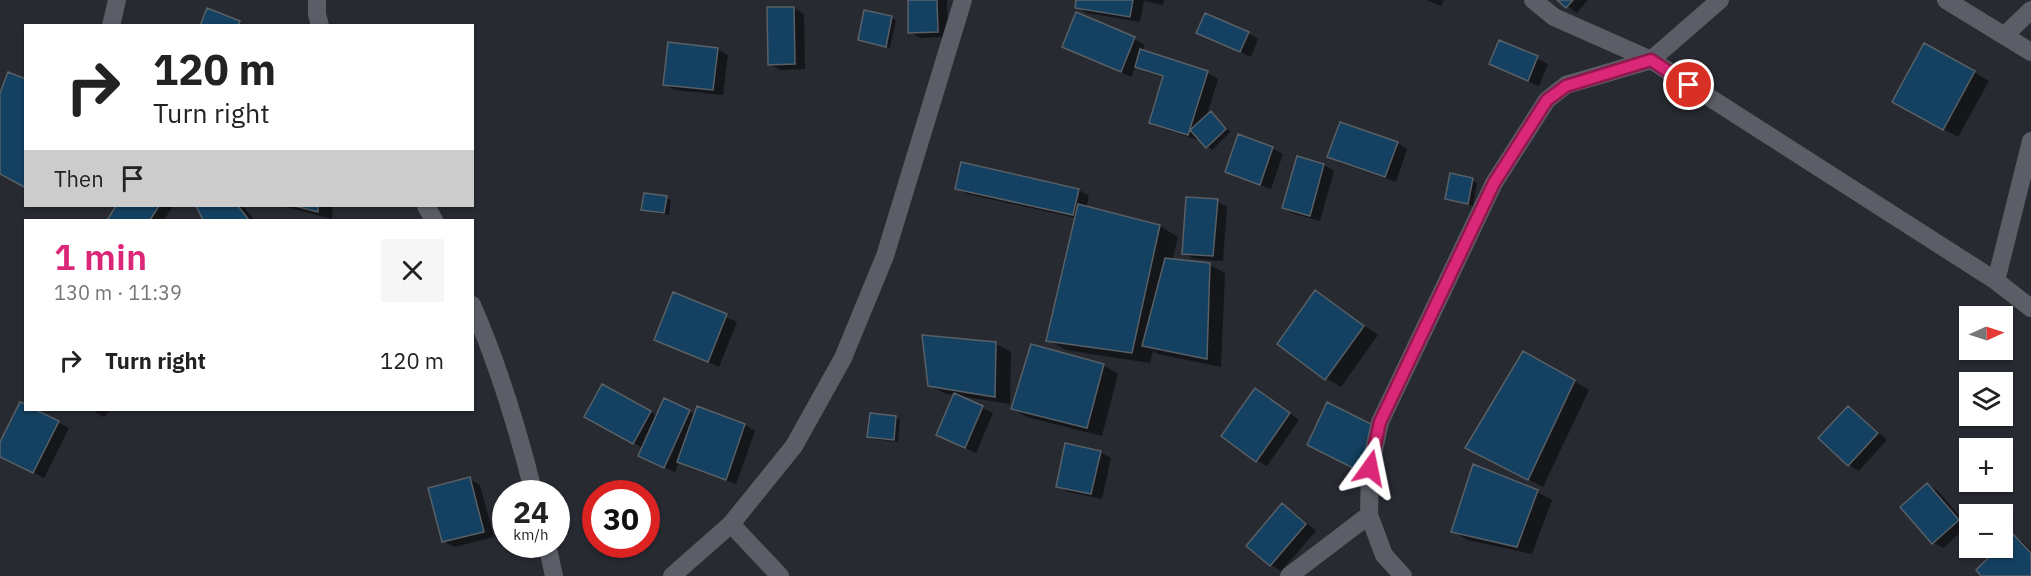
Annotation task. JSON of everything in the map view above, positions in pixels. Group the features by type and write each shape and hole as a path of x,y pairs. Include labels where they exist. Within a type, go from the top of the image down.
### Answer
{"street":[{"path":"111,24 117,0"},
{"path":"317,0 316,14 319,24"},
{"path":"672,576 731,524 794,446 843,358 885,256 963,0"},
{"path":"1533,0 1554,17 1651,60 1996,281 2031,308"},
{"path":"1402,576 1384,555 1369,515 1370,468 1380,422 1494,183 1547,100 1566,86 1651,60 1720,0"},
{"path":"1946,0 2031,52"},
{"path":"2005,35 2031,10"},
{"path":"1996,281 2031,141"},
{"path":"474,310 489,344 531,480"},
{"path":"1289,576 1369,515"},
{"path":"731,524 780,576"},
{"path":"550,558 554,576"}],"building":[{"path":"908,0 937,0 938,32 908,33"},
{"path":"1076,0 1133,0 1130,17 1075,8"},
{"path":"1557,0 1573,0 1566,8"},
{"path":"767,7 794,7 795,64 768,65"},
{"path":"207,8 240,21 239,24 201,24"},
{"path":"864,10 892,16 886,47 858,40"},
{"path":"1076,12 1135,37 1121,72 1062,47"},
{"path":"1205,13 1249,32 1240,52 1196,33"},
{"path":"1499,40 1538,56 1528,81 1489,64"},
{"path":"668,42 718,48 713,90 663,85"},
{"path":"1924,43 1975,71 1943,130 1892,102"},
{"path":"1140,49 1208,71 1188,135 1149,123 1163,76 1135,67"},
{"path":"8,72 24,78 24,187 0,174 0,93"},
{"path":"1211,111 1226,129 1206,148 1190,130"},
{"path":"1340,122 1398,142 1385,177 1327,157"},
{"path":"1238,134 1273,147 1260,185 1225,172"},
{"path":"1297,156 1324,164 1310,216 1282,208"},
{"path":"961,162 1079,189 1073,215 955,189"},
{"path":"1450,173 1473,178 1468,204 1445,199"},
{"path":"644,193 667,196 664,213 641,210"},
{"path":"1186,197 1218,199 1213,256 1182,254"},
{"path":"1078,204 1160,225 1132,353 1046,341"},
{"path":"115,207 158,207 151,219 108,219"},
{"path":"196,207 239,207 248,219 202,219"},
{"path":"299,207 318,207 318,212"},
{"path":"1165,258 1210,263 1207,359 1142,346"},
{"path":"1315,290 1364,326 1325,380 1277,344"},
{"path":"673,292 727,314 708,362 654,340"},
{"path":"922,335 996,342 995,397 928,386"},
{"path":"1031,344 1104,364 1087,428 1011,409"},
{"path":"1523,351 1575,380 1528,480 1465,448"},
{"path":"602,384 651,411 633,444 584,417"},
{"path":"1255,388 1290,413 1256,462 1221,436"},
{"path":"954,393 983,406 965,448 936,435"},
{"path":"664,398 690,410 664,468 638,456"},
{"path":"20,402 24,403 24,411 38,411 59,421 33,473 0,457 0,442"},
{"path":"1327,402 1377,427 1357,470 1307,445"},
{"path":"697,406 745,424 726,480 677,462"},
{"path":"1848,406 1878,433 1848,466 1818,438"},
{"path":"870,413 896,416 894,440 867,437"},
{"path":"1065,443 1101,451 1091,494 1056,487"},
{"path":"1473,464 1538,490 1517,547 1451,532"},
{"path":"470,477 484,532 442,542 428,488"},
{"path":"1927,483 1959,520 1932,544 1900,507"},
{"path":"1282,503 1306,524 1270,566 1246,546"},
{"path":"2013,534 2031,553 2031,576 1981,576 1976,570 1988,558 2013,558"}],"route":[{"path":"1370,468 1380,422 1494,183 1547,100 1566,86 1651,60 1689,85"}]}
